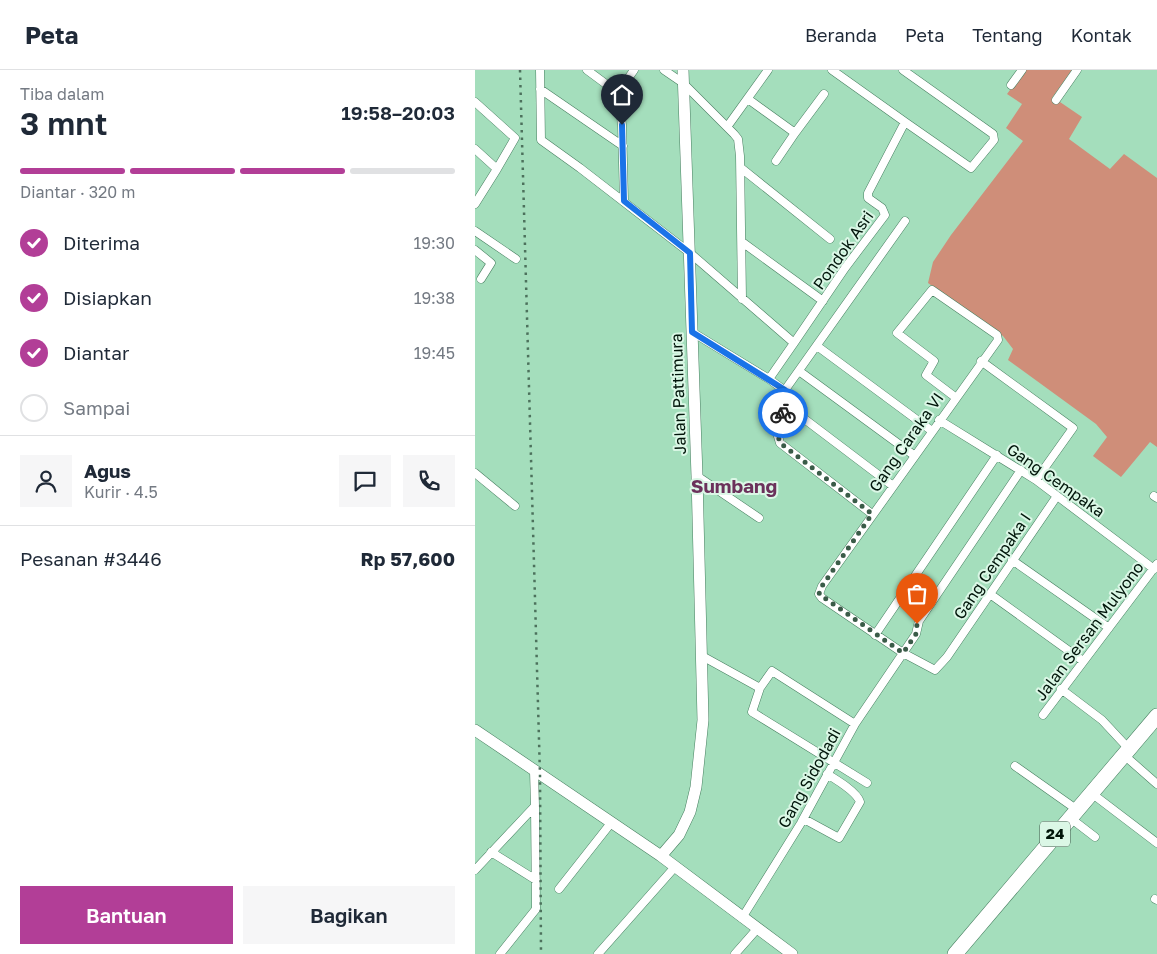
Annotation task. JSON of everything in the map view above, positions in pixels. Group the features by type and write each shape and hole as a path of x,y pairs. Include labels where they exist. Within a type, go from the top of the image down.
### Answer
{"highway":[{"name":"24","path":"955,954 1090,792 1157,716"}],"street":[{"path":"540,70 541,140 624,201 690,253 794,342"},
{"path":"587,70 618,93"},
{"path":"624,201 623,146 618,93 634,70"},
{"path":"664,70 683,83 738,139 741,168 742,299"},
{"name":"Jalan Pattimura","path":"661,856 686,823 696,788 703,720 697,476 683,70"},
{"path":"727,127 768,70"},
{"path":"832,70 971,168 994,136 903,70"},
{"path":"1011,85 1022,70"},
{"path":"1056,100 1077,70"},
{"path":"540,90 623,146"},
{"path":"776,161 824,94"},
{"path":"748,99 795,134"},
{"path":"475,102 515,138 475,204"},
{"name":"Pondok Asri","path":"769,379 885,216 883,208 868,198 868,193 905,122"},
{"path":"475,149 497,169"},
{"path":"741,168 830,239"},
{"path":"475,188 482,193"},
{"path":"785,390 905,221"},
{"path":"475,231 516,259"},
{"path":"742,242 823,301"},
{"path":"475,250 491,263 481,279"},
{"name":"Gang Caraka VI","path":"903,653 819,594 822,586 872,514 997,340 997,335 935,291 929,291 897,333 934,362 926,375 955,396"},
{"path":"692,332 785,390 789,397 777,432 780,443 872,514"},
{"path":"817,346 932,431"},
{"path":"981,361 1073,428 1036,480"},
{"path":"799,370 915,456"},
{"path":"786,405 893,486"},
{"name":"Gang Cempaka","path":"939,420 1036,480 1155,567"},
{"path":"875,635 997,455"},
{"name":"Gang Sidodadi","path":"742,918 804,819 855,724 916,634 919,621 1021,470"},
{"path":"475,473 515,506"},
{"path":"697,476 759,518"},
{"name":"Gang Cempaka I","path":"903,653 931,669 939,668 1057,496"},
{"path":"1012,560 1109,628"},
{"name":"Jalan Sersan Mulyono","path":"1043,715 1155,567"},
{"path":"990,594 1083,661"},
{"path":"702,656 759,688"},
{"path":"855,724 772,671 759,688 752,707 752,712 867,783"},
{"path":"1061,689 1102,720 1125,742 1127,752 1157,784"},
{"path":"475,730 611,824 661,856 674,868 792,954"},
{"path":"1015,766 1073,813 1095,837"},
{"path":"500,954 536,909 535,806 539,774"},
{"path":"804,819 839,838 860,802 846,786 827,774"},
{"path":"1090,792 1157,843"},
{"path":"475,870 535,806"},
{"path":"559,889 611,824"},
{"path":"491,852 536,880"},
{"path":"598,954 674,868"},
{"path":"735,954 757,929"}],"shaded area":[{"path":"1025,70 1072,70 1052,98 1053,101 1060,102 1082,117 1069,139 1110,169 1124,154 1157,178 1157,447 1150,442 1121,477 1093,456 1107,437 1096,424 1008,360 1013,349 1003,336 928,283 933,262 951,235 1023,141 1006,128 1022,104 1007,94"}],"railway":[{"path":"520,70 540,775 541,954"}],"way so far":[{"path":"783,413 777,432 777,439 780,443 872,514 822,586 819,594 846,615 903,653 916,634 917,624"}],"district":[{"name":"Sumbang","path":"734,486"}],"route":[{"path":"622,125 624,201 690,253 692,332 732,355 785,390 789,397 783,413"}]}
